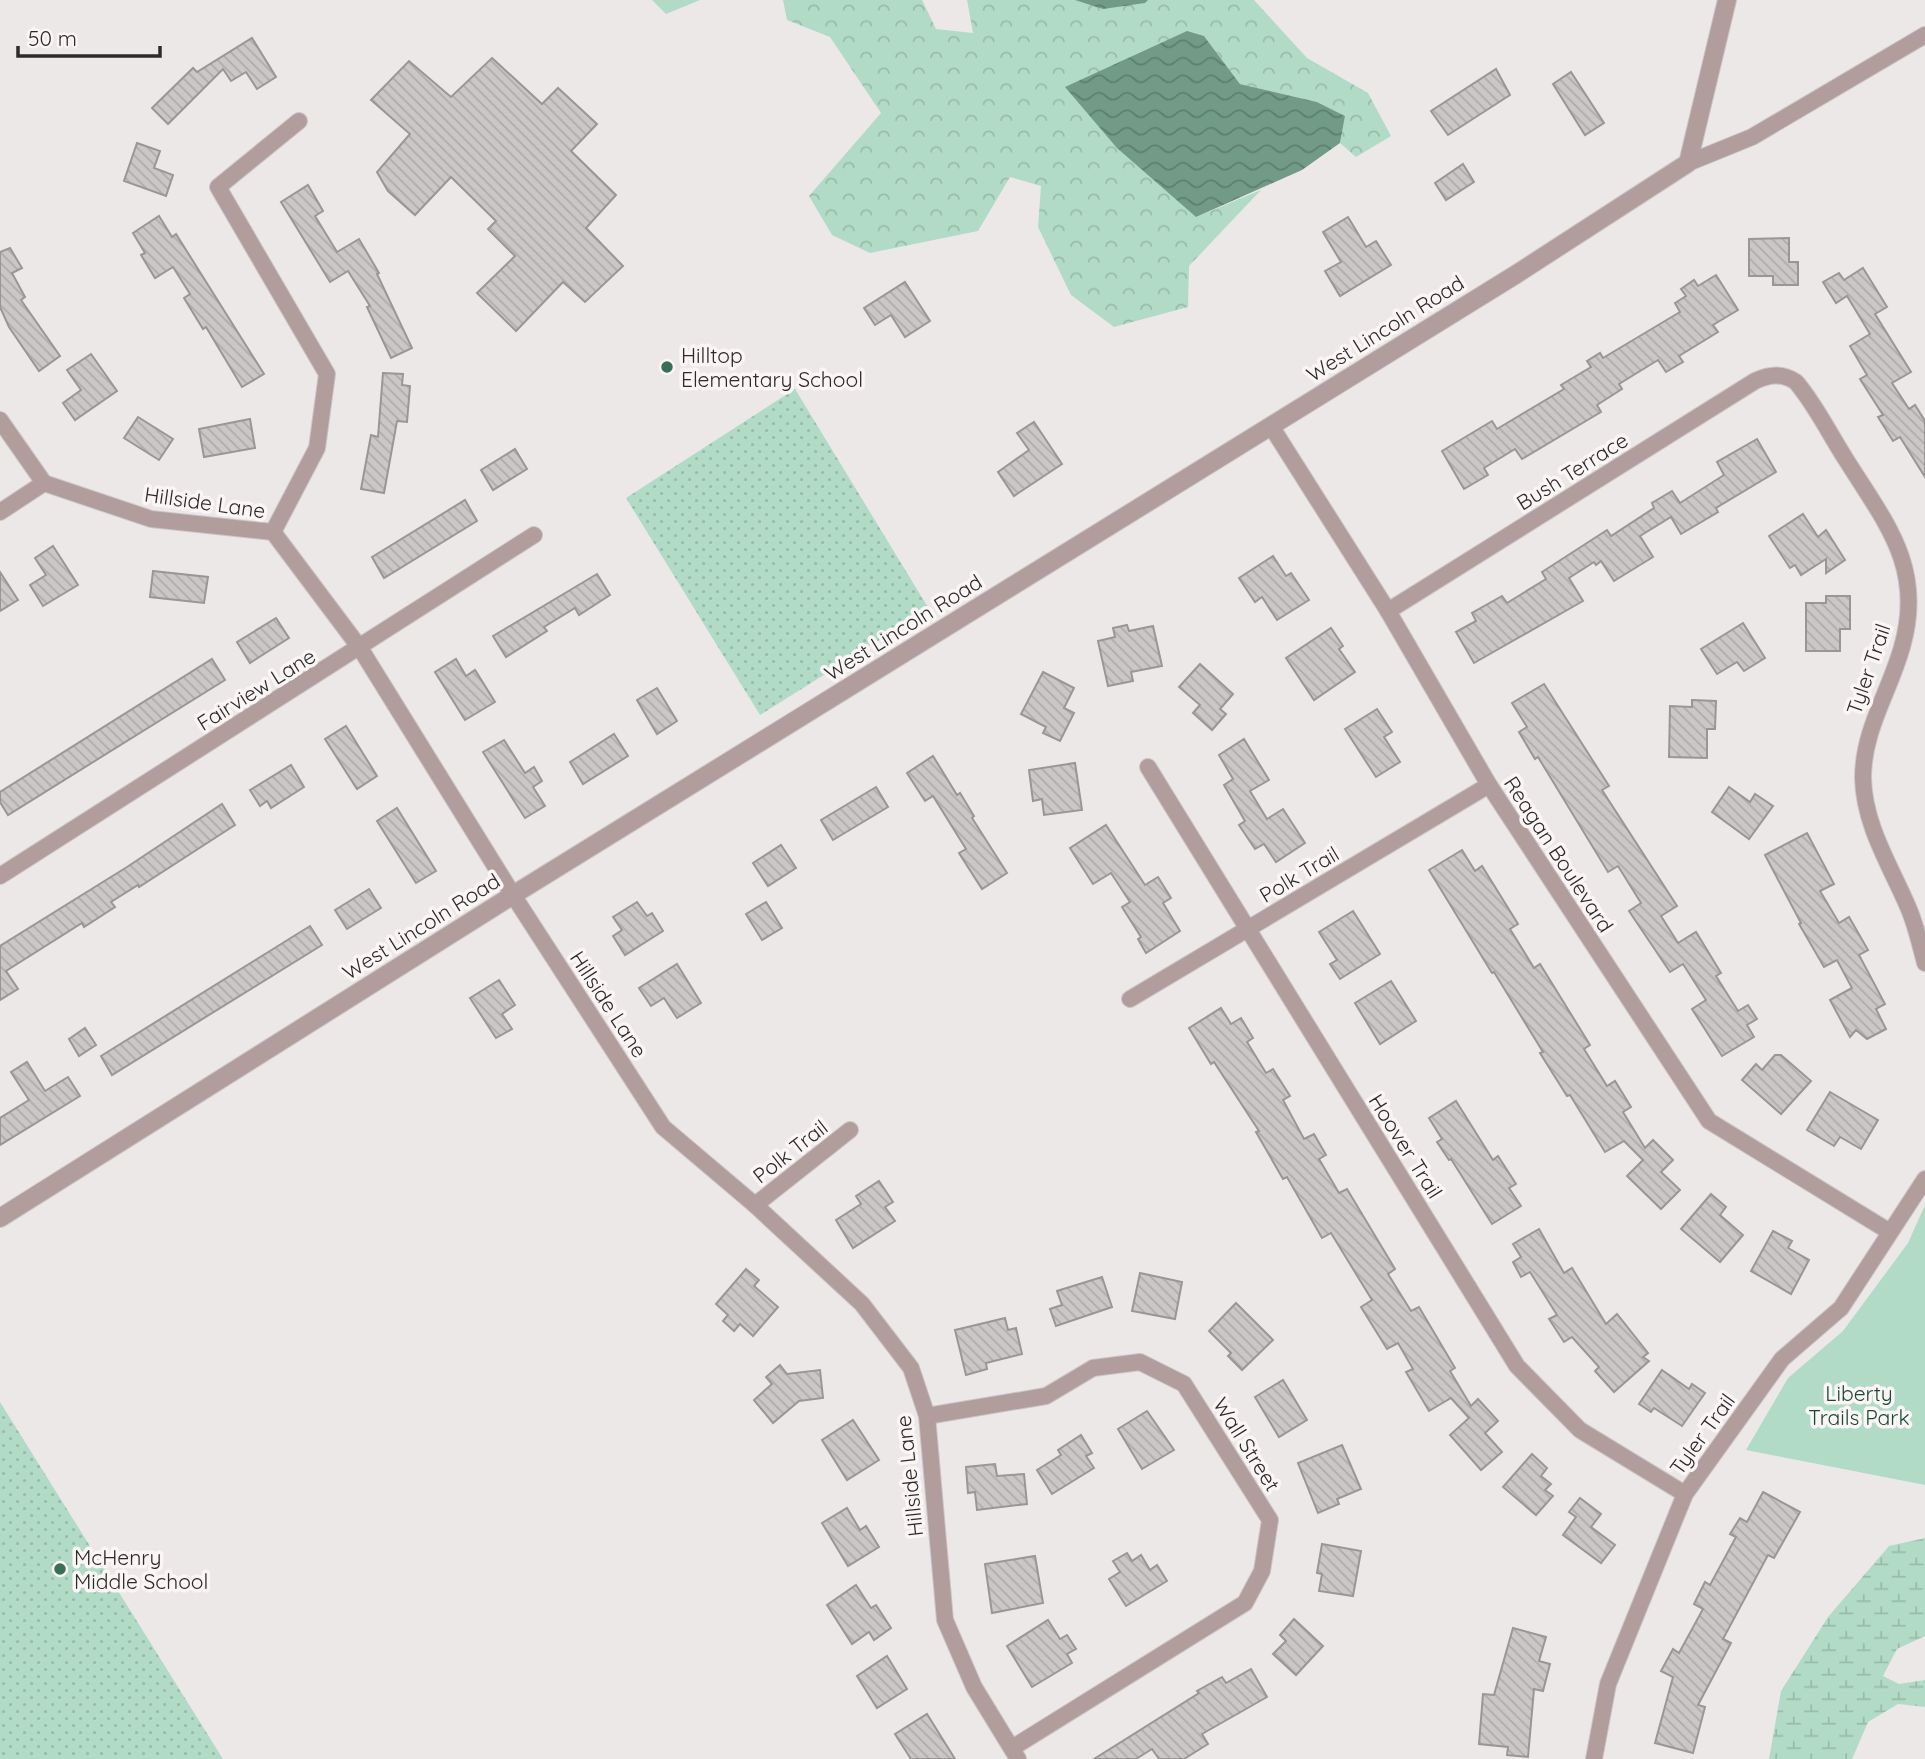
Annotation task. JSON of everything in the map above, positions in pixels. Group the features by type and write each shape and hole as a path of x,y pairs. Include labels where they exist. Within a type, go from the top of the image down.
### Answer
{"street":[{"path":"1688,163 1727,0"},
{"path":"1688,163 1752,138 1925,35"},
{"path":"273,533 317,448 327,374 218,187 299,121"},
{"name":"West Lincoln Road","path":"0,1218 513,895 1515,275 1688,163"},
{"name":"Bush Terrace","path":"1388,611 1755,381 1772,375 1781,376"},
{"name":"Tyler Trail","path":"1781,376 1796,382 1809,400 1896,540 1907,574 1909,593 1906,631 1902,649 1877,708 1866,746 1863,782 1870,820 1910,910 1925,963"},
{"path":"0,420 44,483 0,512"},
{"name":"Reagan Boulevard","path":"1271,426 1388,611 1489,785 1709,1121 1890,1232"},
{"name":"Hillside Lane","path":"44,483 150,519 273,533 360,648 513,895 663,1127 755,1205 862,1304 911,1368 927,1416 945,1620 974,1687 1015,1754"},
{"name":"Fairview Lane","path":"0,876 534,535"},
{"name":"Hoover Trail","path":"1148,767 1517,1366 1580,1430 1685,1494"},
{"name":"Polk Trail","path":"1130,999 1489,785"},
{"name":"Polk Trail","path":"755,1205 850,1130"},
{"name":"Tyler Trail","path":"1594,1759 1608,1684 1685,1494 1782,1359 1841,1308 1925,1179"},
{"name":"Wall Street","path":"927,1416 1046,1396 1093,1368 1140,1362 1184,1384 1270,1520 1262,1571 1245,1602 1015,1754"}],"green space":[{"path":"652,0 700,0 666,14"},
{"path":"783,0 922,0 936,29 973,33 967,0 1254,0 1307,58 1368,93 1391,136 1356,157 1340,143 1345,116 1317,102 1240,84 1204,36 1196,217 1261,190 1189,266 1188,307 1114,327 1071,295 1038,227 1041,186 1010,177 978,231 870,253 832,235 809,196 881,113 830,37 787,20"},
{"path":"795,389 929,609 760,715 626,498"},
{"name":"Liberty Trails Park","path":"1925,1205 1925,1485 1746,1450 1788,1378 1843,1331 1908,1243"},
{"name":"McHenry Middle School","path":"0,1402 223,1759 0,1759"},
{"path":"1925,1538 1925,1636 1897,1649 1883,1676 1899,1684 1925,1680 1925,1707 1898,1704 1868,1722 1852,1759 1769,1759 1781,1691 1828,1617 1889,1546"}],"water":[{"path":"1075,0 1148,0 1145,3 1103,9"},
{"path":"1187,31 1204,36 1240,84 1317,102 1345,116 1340,143 1302,170 1196,217 1117,148 1065,87"}],"building":[{"path":"252,38 276,77 257,89 246,72 231,81 223,69 168,124 152,108 193,68 197,72"},
{"path":"492,58 542,104 558,88 597,124 571,151 616,195 586,228 623,266 585,302 563,282 516,331 477,293 515,256 488,229 496,221 451,177 415,215 388,191 377,172 410,134 371,100 409,61 451,97"},
{"path":"1496,69 1510,95 1448,135 1431,111"},
{"path":"1571,72 1604,123 1585,135 1553,84"},
{"path":"137,143 160,151 154,168 173,175 166,196 124,181"},
{"path":"1463,164 1474,182 1446,200 1435,183"},
{"path":"308,185 323,211 315,216 337,252 359,239 379,273 377,274 412,348 391,358 367,307 370,306 348,271 330,282 281,202"},
{"path":"159,216 172,237 176,234 264,374 242,387 206,327 203,329 184,298 190,294 173,267 155,278 141,255 145,253 133,233"},
{"path":"1348,217 1366,247 1376,241 1391,265 1340,296 1325,271 1341,262 1323,232"},
{"path":"1789,238 1789,262 1798,262 1798,285 1773,285 1773,276 1749,276 1749,239"},
{"path":"10,248 22,268 12,273 25,297 21,300 60,356 39,371 9,327 0,307 0,252"},
{"path":"1863,268 1887,307 1875,314 1911,372 1892,383 1909,409 1915,405 1925,421 1925,477 1900,437 1893,441 1878,417 1883,415 1860,379 1867,375 1850,346 1870,334 1847,296 1836,303 1823,282 1839,273 1844,280"},
{"path":"1716,275 1738,310 1713,325 1718,332 1679,356 1683,362 1666,372 1658,360 1619,384 1622,389 1597,405 1601,412 1522,459 1515,449 1484,468 1488,475 1464,489 1442,451 1492,421 1497,429 1564,389 1561,385 1591,367 1587,361 1600,353 1603,358 1680,312 1675,303 1686,296 1681,289 1694,280 1698,286"},
{"path":"905,282 930,321 905,337 891,315 875,325 864,308"},
{"path":"91,354 117,391 75,420 63,403 81,390 67,370"},
{"path":"383,373 403,374 402,385 410,386 407,422 397,421 384,493 361,489 371,435 378,437"},
{"path":"138,417 173,439 159,460 124,438"},
{"path":"250,419 255,448 204,457 199,429"},
{"path":"1034,422 1062,464 1014,496 998,472 1029,450 1017,433"},
{"path":"1757,439 1776,472 1716,508 1718,512 1681,534 1671,517 1640,536 1653,557 1614,581 1601,561 1596,565 1594,562 1569,578 1583,601 1474,663 1456,632 1476,621 1472,613 1502,596 1507,603 1546,579 1542,572 1607,530 1611,536 1654,508 1652,503 1672,491 1680,503 1724,475 1717,462"},
{"path":"515,449 527,469 493,490 481,470"},
{"path":"465,500 477,521 384,578 372,557"},
{"path":"1803,514 1818,537 1826,530 1845,560 1826,573 1826,559 1801,575 1795,565 1790,568 1769,536"},
{"path":"53,546 78,585 43,606 30,585 46,575 35,558"},
{"path":"1273,556 1286,576 1291,573 1309,600 1277,620 1262,597 1255,602 1239,578"},
{"path":"153,571 208,577 204,603 150,597"},
{"path":"0,572 18,600 0,611"},
{"path":"597,574 610,595 579,615 575,608 544,627 547,631 506,657 493,636"},
{"path":"1826,596 1850,596 1850,629 1840,629 1840,651 1806,651 1806,603 1826,603"},
{"path":"276,618 289,638 250,663 237,642"},
{"path":"1743,623 1765,658 1744,671 1737,662 1717,674 1701,649"},
{"path":"1127,625 1129,631 1153,626 1162,666 1131,672 1133,681 1108,686 1098,641 1115,637 1113,628"},
{"path":"1331,628 1343,646 1339,649 1355,672 1314,700 1286,658"},
{"path":"212,659 225,680 8,815 0,802 0,792"},
{"path":"456,659 466,676 475,670 495,702 465,720 435,672"},
{"path":"1200,664 1233,694 1220,709 1226,714 1212,730 1193,713 1200,705 1179,687"},
{"path":"1043,672 1074,688 1064,708 1074,713 1060,741 1043,733 1046,727 1021,714"},
{"path":"1544,684 1609,786 1602,790 1677,906 1661,916 1678,943 1696,932 1721,973 1716,976 1738,1011 1748,1005 1757,1019 1747,1025 1754,1037 1722,1056 1692,1009 1706,1000 1683,964 1670,972 1629,911 1641,903 1618,866 1608,872 1538,757 1535,759 1519,732 1527,727 1512,703"},
{"path":"657,688 677,721 657,734 637,700"},
{"path":"1692,700 1716,701 1715,729 1707,729 1707,758 1669,757 1670,706 1692,707"},
{"path":"1377,709 1392,732 1384,737 1400,762 1376,777 1345,729"},
{"path":"346,726 377,776 357,789 325,739"},
{"path":"614,734 628,756 583,784 570,762"},
{"path":"1244,739 1269,780 1250,791 1267,819 1283,809 1305,843 1276,862 1264,844 1255,849 1239,825 1245,821 1224,785 1233,779 1219,755"},
{"path":"504,740 525,773 534,767 542,781 533,787 545,806 525,818 483,752"},
{"path":"933,756 957,795 960,793 974,816 972,818 1007,873 982,889 959,853 966,849 933,796 925,801 907,773"},
{"path":"1075,763 1082,810 1044,815 1042,799 1033,801 1029,770"},
{"path":"291,765 304,787 271,808 267,801 260,806 250,790"},
{"path":"876,787 888,807 833,840 821,820"},
{"path":"1729,787 1750,802 1755,794 1773,806 1749,839 1712,812"},
{"path":"222,804 235,825 111,902 115,907 84,927 82,923 6,971 18,989 0,1000 0,946"},
{"path":"397,808 436,871 416,883 377,821"},
{"path":"1106,825 1145,885 1158,877 1171,898 1163,903 1180,931 1146,953 1138,939 1141,937 1122,907 1130,902 1111,873 1093,884 1070,848"},
{"path":"1807,833 1834,884 1820,891 1839,923 1849,917 1868,950 1859,955 1885,1004 1876,1009 1886,1029 1867,1039 1856,1030 1850,1037 1830,1000 1852,988 1837,960 1824,967 1765,855"},
{"path":"781,845 796,868 768,886 753,863"},
{"path":"1462,850 1475,871 1482,866 1518,924 1510,929 1534,968 1540,964 1590,1045 1584,1049 1607,1086 1615,1081 1631,1107 1623,1112 1645,1148 1653,1140 1673,1160 1661,1172 1680,1190 1661,1209 1627,1176 1643,1160 1624,1141 1605,1152 1540,1053 1543,1052 1429,870"},
{"path":"369,889 381,908 347,929 335,910"},
{"path":"637,902 647,916 652,913 663,931 625,955 613,936 622,930 613,917"},
{"path":"766,902 782,928 762,940 746,914"},
{"path":"1353,911 1380,954 1340,979 1330,964 1337,960 1319,932"},
{"path":"310,926 322,945 112,1075 101,1056"},
{"path":"677,964 701,1003 677,1018 664,998 651,1006 639,988"},
{"path":"499,980 515,1005 502,1014 512,1029 496,1038 470,998"},
{"path":"1391,981 1416,1021 1380,1044 1355,1003"},
{"path":"1221,1008 1231,1024 1241,1018 1253,1038 1247,1042 1266,1073 1273,1069 1290,1096 1283,1100 1304,1139 1314,1134 1326,1155 1319,1159 1339,1193 1347,1189 1395,1269 1388,1274 1411,1311 1419,1307 1455,1368 1450,1371 1471,1406 1478,1399 1498,1421 1485,1433 1502,1452 1481,1470 1450,1435 1469,1418 1451,1398 1429,1411 1406,1372 1413,1369 1398,1343 1387,1349 1361,1307 1372,1300 1331,1233 1322,1238 1287,1177 1283,1179 1256,1132 1259,1131 1189,1028"},
{"path":"85,1028 96,1045 79,1056 69,1039"},
{"path":"1775,1055 1781,1055 1811,1081 1781,1114 1742,1080 1756,1064 1762,1070"},
{"path":"27,1062 45,1091 68,1077 80,1096 0,1145 0,1118 29,1100 11,1072"},
{"path":"1830,1092 1878,1120 1861,1149 1840,1137 1834,1146 1807,1130"},
{"path":"1456,1101 1493,1160 1498,1156 1516,1184 1509,1188 1521,1206 1492,1224 1451,1159 1449,1160 1437,1142 1442,1139 1429,1118"},
{"path":"879,1181 893,1202 885,1207 895,1221 853,1248 836,1220 861,1204 856,1196"},
{"path":"1711,1194 1726,1207 1720,1215 1743,1235 1720,1262 1681,1229"},
{"path":"1539,1229 1564,1273 1572,1268 1606,1324 1617,1314 1648,1353 1643,1357 1649,1361 1614,1392 1595,1371 1599,1367 1572,1337 1564,1342 1549,1319 1557,1315 1530,1272 1521,1277 1513,1262 1521,1257 1513,1244"},
{"path":"1773,1231 1792,1241 1788,1248 1809,1260 1791,1294 1751,1271"},
{"path":"746,1269 759,1280 754,1286 778,1307 753,1336 740,1324 734,1331 723,1321 728,1315 716,1304"},
{"path":"1140,1273 1182,1282 1175,1319 1132,1311"},
{"path":"1102,1277 1112,1307 1056,1326 1050,1309 1062,1305 1057,1291"},
{"path":"1236,1303 1273,1340 1242,1370 1228,1356 1231,1353 1209,1331"},
{"path":"1005,1318 1008,1330 1016,1328 1022,1354 986,1363 987,1369 966,1375 955,1330"},
{"path":"780,1365 787,1374 820,1370 823,1398 799,1401 773,1423 754,1400 772,1384 766,1377"},
{"path":"1662,1370 1689,1389 1692,1384 1705,1393 1682,1426 1654,1408 1651,1412 1639,1404"},
{"path":"1283,1380 1307,1420 1279,1437 1255,1397"},
{"path":"1147,1411 1174,1450 1142,1469 1118,1429"},
{"path":"853,1420 879,1460 847,1480 822,1440"},
{"path":"1081,1435 1092,1453 1086,1456 1094,1468 1052,1494 1037,1470 1061,1455 1058,1450"},
{"path":"1342,1445 1361,1489 1337,1499 1339,1504 1318,1513 1298,1463"},
{"path":"1532,1454 1547,1468 1541,1476 1551,1484 1545,1490 1553,1496 1536,1515 1503,1487"},
{"path":"995,1464 997,1476 1024,1474 1027,1504 977,1510 975,1492 968,1493 966,1467"},
{"path":"1763,1492 1800,1512 1774,1558 1768,1555 1723,1639 1731,1643 1698,1705 1705,1707 1693,1753 1655,1743 1673,1677 1661,1671 1673,1649 1679,1653 1703,1609 1694,1604 1705,1582 1710,1585 1736,1537 1730,1534 1740,1518 1747,1522"},
{"path":"1580,1498 1601,1514 1591,1527 1615,1545 1601,1563 1563,1535 1576,1517 1569,1512"},
{"path":"847,1508 860,1530 866,1526 879,1547 848,1566 822,1523"},
{"path":"1322,1544 1361,1551 1353,1596 1319,1591 1322,1574 1317,1573"},
{"path":"1127,1553 1132,1561 1141,1555 1150,1570 1157,1565 1167,1581 1126,1606 1109,1579 1120,1572 1113,1561"},
{"path":"1035,1556 1043,1603 992,1613 985,1564"},
{"path":"856,1585 871,1608 876,1605 891,1628 874,1640 869,1632 852,1644 827,1605"},
{"path":"1294,1619 1323,1646 1296,1675 1273,1654 1286,1641 1280,1635"},
{"path":"1048,1620 1060,1639 1067,1635 1076,1649 1067,1654 1072,1663 1032,1687 1007,1646"},
{"path":"1513,1628 1546,1637 1539,1661 1550,1664 1543,1691 1534,1689 1528,1757 1507,1755 1508,1747 1479,1744 1483,1694 1494,1695"},
{"path":"887,1656 907,1689 877,1708 857,1676"},
{"path":"1251,1669 1267,1697 1202,1734 1208,1744 1184,1759 1159,1759 1152,1749 1136,1759 1094,1759 1199,1693 1197,1691 1222,1677 1226,1683"},
{"path":"927,1714 955,1759 911,1759 895,1734"}],"place":[{"name":"Hilltop Elementary School","path":"667,367"},
{"name":"McHenry Middle School","path":"60,1569"}]}
